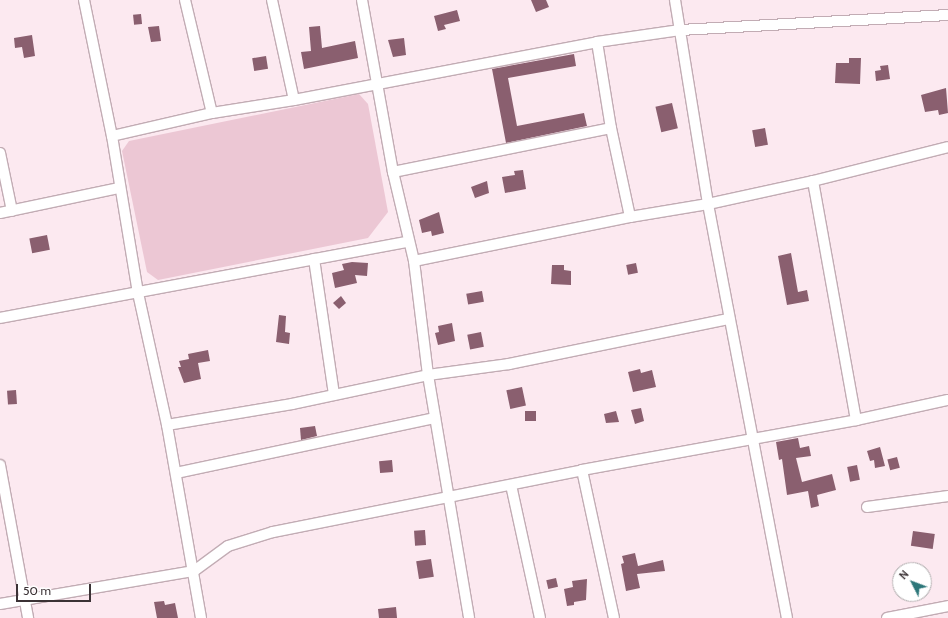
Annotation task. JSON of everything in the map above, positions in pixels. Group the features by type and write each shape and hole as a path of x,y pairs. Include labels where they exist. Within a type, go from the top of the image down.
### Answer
{"street":[{"path":"84,0 112,136 138,293 168,426 194,570 201,618"},
{"path":"185,0 212,113"},
{"path":"272,0 294,100"},
{"path":"362,0 393,172 408,242 414,261 428,375 469,618"},
{"path":"675,0 708,204 729,319 755,439 787,618"},
{"path":"112,136 212,113 294,100 597,42 680,30 948,15"},
{"path":"597,42 611,128 630,217"},
{"path":"393,172 611,128"},
{"path":"414,261 630,217 708,204 814,181 948,147"},
{"path":"0,153 12,211"},
{"path":"814,181 856,420"},
{"path":"0,213 120,188"},
{"path":"0,318 408,242"},
{"path":"314,259 334,395"},
{"path":"168,426 334,395 428,375 509,364 729,319"},
{"path":"0,604 25,601 194,570 228,546 273,532 582,470 856,420 948,400"},
{"path":"176,473 435,418"},
{"path":"0,465 3,497 28,618"},
{"path":"582,470 614,618"},
{"path":"511,485 540,618"},
{"path":"867,507 948,496"},
{"path":"888,618 948,606"}],"shaded area":[{"path":"359,94 368,104 388,212 368,238 158,280 147,272 122,151 129,141"}],"building":[{"path":"531,0 546,0 549,7 536,12"},
{"path":"457,10 460,21 444,25 446,29 438,31 434,16"},
{"path":"141,14 142,24 134,25 133,15"},
{"path":"159,26 161,41 151,42 148,27"},
{"path":"320,26 322,48 355,41 358,58 304,69 301,52 311,51 309,27"},
{"path":"32,35 35,56 24,58 22,47 15,48 14,38"},
{"path":"404,38 406,55 393,57 388,40"},
{"path":"574,54 576,66 508,78 517,126 584,113 587,126 506,143 492,69"},
{"path":"266,56 268,69 254,71 252,58"},
{"path":"849,58 861,58 860,84 835,83 836,63 849,63"},
{"path":"888,65 890,79 876,81 875,71 881,70 880,66"},
{"path":"946,88 948,113 939,115 938,110 925,112 921,95"},
{"path":"672,103 678,128 661,132 655,107"},
{"path":"765,128 768,145 755,147 752,130"},
{"path":"523,170 526,189 505,193 502,177 515,175 514,171"},
{"path":"487,181 489,193 475,198 471,187"},
{"path":"439,212 444,233 432,236 431,231 422,233 419,220"},
{"path":"47,235 50,250 32,253 29,238"},
{"path":"791,253 798,292 807,290 809,301 787,305 778,256"},
{"path":"352,262 368,263 367,276 355,275 357,283 335,288 332,273 344,270 342,264"},
{"path":"636,263 638,273 628,275 626,265"},
{"path":"552,265 564,265 564,270 571,271 571,285 551,284"},
{"path":"482,291 484,302 468,305 466,294"},
{"path":"341,296 346,303 339,309 333,303"},
{"path":"279,315 286,316 285,332 290,333 289,344 276,342"},
{"path":"452,323 455,341 438,345 435,333 439,332 438,326"},
{"path":"481,332 484,347 470,349 467,335"},
{"path":"208,350 210,361 198,363 201,379 184,383 178,367 181,367 179,361 189,359 188,354"},
{"path":"640,369 641,373 652,370 656,387 633,392 628,372"},
{"path":"522,387 526,406 510,409 506,390"},
{"path":"16,390 17,404 8,405 7,391"},
{"path":"641,408 644,421 635,424 631,410"},
{"path":"525,411 536,411 536,421 525,421"},
{"path":"616,411 619,422 606,423 604,414"},
{"path":"315,426 317,436 301,440 300,428"},
{"path":"798,438 800,448 809,446 811,456 796,458 802,482 832,474 836,490 817,495 819,506 811,508 808,491 787,495 782,459 779,460 776,442"},
{"path":"880,447 885,466 875,468 874,460 870,461 867,451"},
{"path":"897,457 900,468 890,470 887,460"},
{"path":"392,460 393,472 380,473 379,461"},
{"path":"857,465 860,480 850,482 847,467"},
{"path":"425,530 426,545 415,546 414,531"},
{"path":"913,531 935,534 933,549 911,546"},
{"path":"635,553 638,566 663,560 665,571 637,574 640,588 626,591 621,564 624,563 622,556"},
{"path":"431,559 434,577 419,579 416,561"},
{"path":"556,578 558,587 548,589 546,580"},
{"path":"587,579 586,600 574,602 574,605 567,606 564,589 573,587 572,581"},
{"path":"164,601 165,605 175,603 178,618 157,618 154,602"},
{"path":"396,607 397,618 379,618 378,609"}]}
